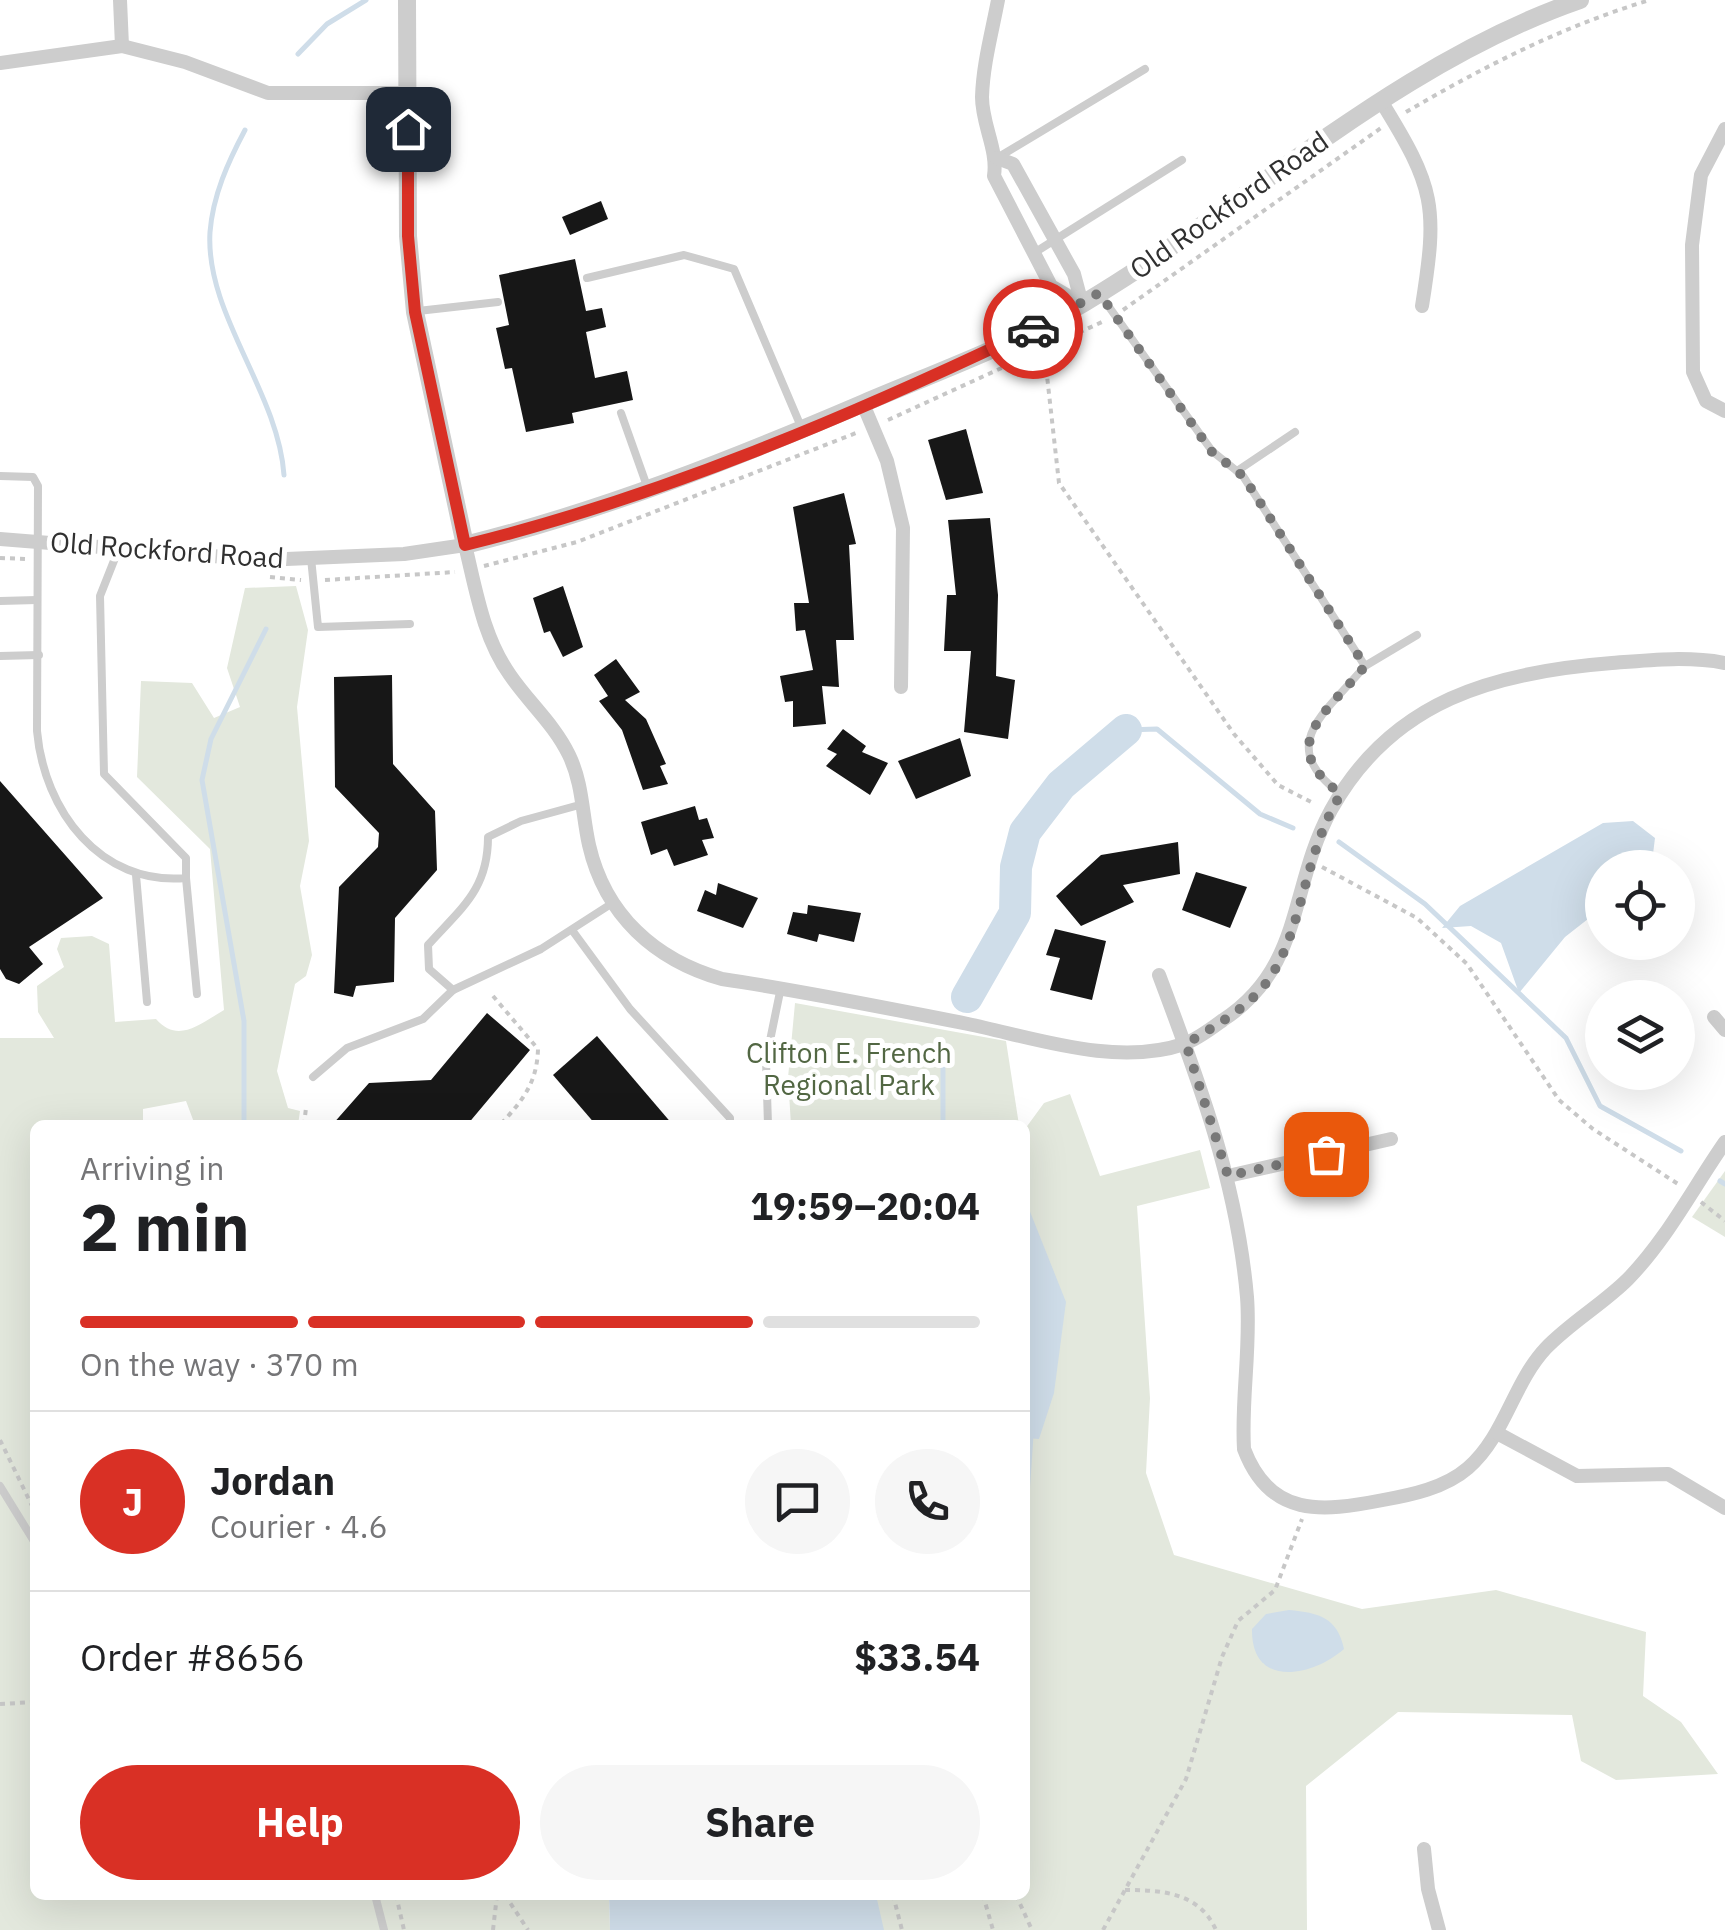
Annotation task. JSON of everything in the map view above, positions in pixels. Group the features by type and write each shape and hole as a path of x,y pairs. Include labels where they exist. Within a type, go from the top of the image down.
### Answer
{"street":[{"path":"120,0 122,46"},
{"path":"407,0 408,236 415,312 465,545 492,644 510,676 555,727 573,764 592,855 612,904 659,952 689,970 1107,1051 1186,1044 1242,1008 1266,984 1287,943 1310,860 1330,810 1398,730 1438,702 1479,684 1560,667 1670,659 1725,663"},
{"path":"998,0 982,98 985,131 996,158 994,176 1051,286 1082,304"},
{"name":"Old Rockford Road","path":"0,539 228,559 312,558 465,545 542,526 648,491 863,404 1082,304 1381,101 1506,31 1580,0"},
{"path":"0,63 122,46 170,58 268,93 407,93"},
{"path":"1381,101 1418,167 1433,218 1422,306"},
{"path":"1725,129 1701,174 1692,263 1693,372 1706,401 1725,411"},
{"path":"996,158 1013,164 1074,274 1082,304"},
{"path":"863,404 886,460 903,528 901,687"},
{"path":"1160,974 1228,1176 1247,1300 1244,1449 1252,1472 1267,1489 1306,1508 1347,1507 1416,1494 1466,1470 1497,1433 1512,1399 1547,1347 1626,1280 1651,1252 1725,1142"},
{"path":"1714,1017 1725,1030"},
{"path":"1228,1176 1391,1139"},
{"path":"1497,1433 1577,1476 1668,1474 1725,1508"},
{"path":"1424,1849 1428,1889 1439,1930"}],"lane":[{"path":"996,158 1145,69"},
{"path":"1034,253 1182,160"},
{"path":"587,278 619,267 684,256 734,270 802,430"},
{"path":"1099,293 1212,452 1237,471 1365,666"},
{"path":"415,312 498,302"},
{"path":"622,414 648,491"},
{"path":"1237,471 1294,432"},
{"path":"0,476 33,476 38,486 40,765 62,816 80,839 136,875 159,880 186,878"},
{"path":"120,548 100,596 104,774 186,858 198,994"},
{"path":"312,558 318,627 410,624"},
{"path":"0,601 37,600"},
{"path":"1341,794 1316,775 1306,754 1311,732 1365,666 1416,635"},
{"path":"0,656 39,654"},
{"path":"453,990 429,969 428,945 480,887 488,866 488,837 521,822 584,804"},
{"path":"136,875 147,1002"},
{"path":"313,1077 347,1048 423,1019 453,990 572,930 612,904"},
{"path":"572,930 598,971 730,1120"},
{"path":"768,1120 766,1060 781,988"},
{"path":"0,1486 30,1535"},
{"path":"376,1900 384,1930"}],"path":[{"path":"258,576 314,581 471,569 577,542 872,427 1116,316 1393,120 1476,70 1579,22 1650,0"},
{"path":"1042,324 1059,483 1267,773 1290,792 1330,810"},
{"path":"0,558 38,560"},
{"path":"1310,860 1417,918 1466,964 1559,1100 1593,1129 1725,1221"},
{"path":"493,996 538,1049 537,1075 524,1099 505,1120"},
{"path":"305,1120 306,1108"},
{"path":"0,1440 30,1502"},
{"path":"1103,1930 1186,1779 1222,1657 1238,1621 1249,1607 1264,1603 1275,1590 1306,1508"},
{"path":"0,1704 30,1702"},
{"path":"1125,1890 1160,1890 1186,1897 1210,1918 1216,1930"},
{"path":"397,1900 404,1930"},
{"path":"493,1930 496,1900"},
{"path":"508,1900 528,1930"},
{"path":"893,1900 902,1930"},
{"path":"984,1900 993,1930"},
{"path":"1018,1900 1032,1930"}],"green space":[{"path":"296,586 308,630 297,707 309,841 300,886 312,955 306,976 295,984 277,1071 288,1108 300,1111 299,1120 193,1120 186,1101 143,1109 143,1120 30,1120 30,1900 609,1900 610,1930 0,1930 0,1038 54,1038 38,1012 37,986 64,967 57,949 61,938 92,936 109,944 115,1022 156,1019 181,1031 224,1010 210,849 137,777 141,681 192,683 214,718 240,707 227,668 245,588"},
{"name":"Clifton E. French Regional Park","path":"795,1003 1006,1041 1018,1120 791,1120 788,1078"},
{"path":"1070,1094 1100,1176 1200,1150 1210,1188 1137,1206 1150,1398 1146,1473 1174,1555 1362,1609 1496,1590 1646,1632 1643,1696 1681,1722 1718,1774 1616,1780 1581,1761 1572,1715 1398,1712 1306,1786 1307,1930 849,1930 842,1900 1030,1900 1030,1122 1044,1103"},
{"path":"1725,1171 1725,1237 1692,1217"}],"shaded area":[{"path":"1633,821 1655,838 1654,850 1585,850 1585,921 1565,937 1519,993 1501,943 1471,926 1442,928 1460,906 1603,823"},
{"path":"1030,1212 1066,1302 1054,1393 1039,1439 1030,1438"},
{"path":"1289,1610 1309,1613 1331,1623 1344,1649 1301,1671 1272,1669 1261,1661 1254,1648 1252,1629 1266,1614"},
{"path":"609,1900 877,1900 884,1930 610,1930"}],"building":[{"path":"601,201 608,219 570,235 562,217"},
{"path":"575,259 586,311 602,308 606,327 586,332 595,378 627,371 633,400 572,413 574,423 526,432 512,368 505,369 496,328 509,325 499,275"},
{"path":"966,429 983,493 946,500 928,440"},
{"path":"844,493 856,544 849,545 854,640 836,640 839,687 822,686 826,724 793,727 793,701 785,702 780,676 813,670 805,630 796,631 794,603 809,603 793,507"},
{"path":"990,518 998,595 996,676 1015,680 1008,739 964,732 971,651 944,651 947,595 956,595 948,520"},
{"path":"563,586 583,647 563,657 550,631 544,633 533,598"},
{"path":"616,659 640,692 625,700 646,719 666,764 660,766 668,784 643,790 622,730 599,701 608,696 594,675"},
{"path":"392,675 393,764 435,811 437,870 395,918 394,982 356,986 353,997 334,993 339,887 378,847 379,833 335,787 334,677"},
{"path":"843,729 866,746 862,752 888,763 870,795 826,766 837,754 827,749"},
{"path":"960,738 971,776 916,799 898,761"},
{"path":"0,781 103,898 29,947 43,964 19,984 6,979 0,969"},
{"path":"695,806 699,820 707,818 714,838 702,840 708,855 674,866 667,849 651,855 641,822"},
{"path":"1178,842 1180,874 1123,885 1134,902 1081,926 1056,896 1101,855"},
{"path":"1196,872 1247,887 1230,928 1182,910"},
{"path":"718,883 758,898 743,928 697,911 705,890 716,895"},
{"path":"808,905 861,913 854,942 819,934 817,942 787,934 793,912 807,914"},
{"path":"1055,929 1106,941 1092,1000 1050,990 1060,958 1046,955"},
{"path":"487,1013 530,1050 471,1120 336,1120 369,1083 431,1080"},
{"path":"597,1036 669,1120 592,1120 553,1075"}],"waterway":[{"path":"298,54 327,24 366,0"},
{"path":"245,130 214,205 211,263 230,323 269,413 284,475"},
{"path":"244,1120 244,1021 202,780 211,739 266,629"},
{"path":"1126,730 1157,729 1260,814 1293,828"},
{"path":"967,997 1015,913 1016,867 1025,832 1061,785 1126,730"},
{"path":"1339,842 1425,904 1566,1038 1600,1106 1681,1151"},
{"path":"943,1050 943,1120"},
{"path":"1720,1181 1725,1184"},
{"path":"1030,1450 1031,1435"}],"way so far":[{"path":"1033,329 1099,293 1212,452 1243,476 1365,666 1311,732 1306,754 1316,775 1341,794 1316,842 1281,959 1266,984 1242,1008 1186,1044 1228,1176 1326,1154"}],"route":[{"path":"408,129 408,236 415,312 465,545 591,512 648,491 802,430 1033,329"}]}
